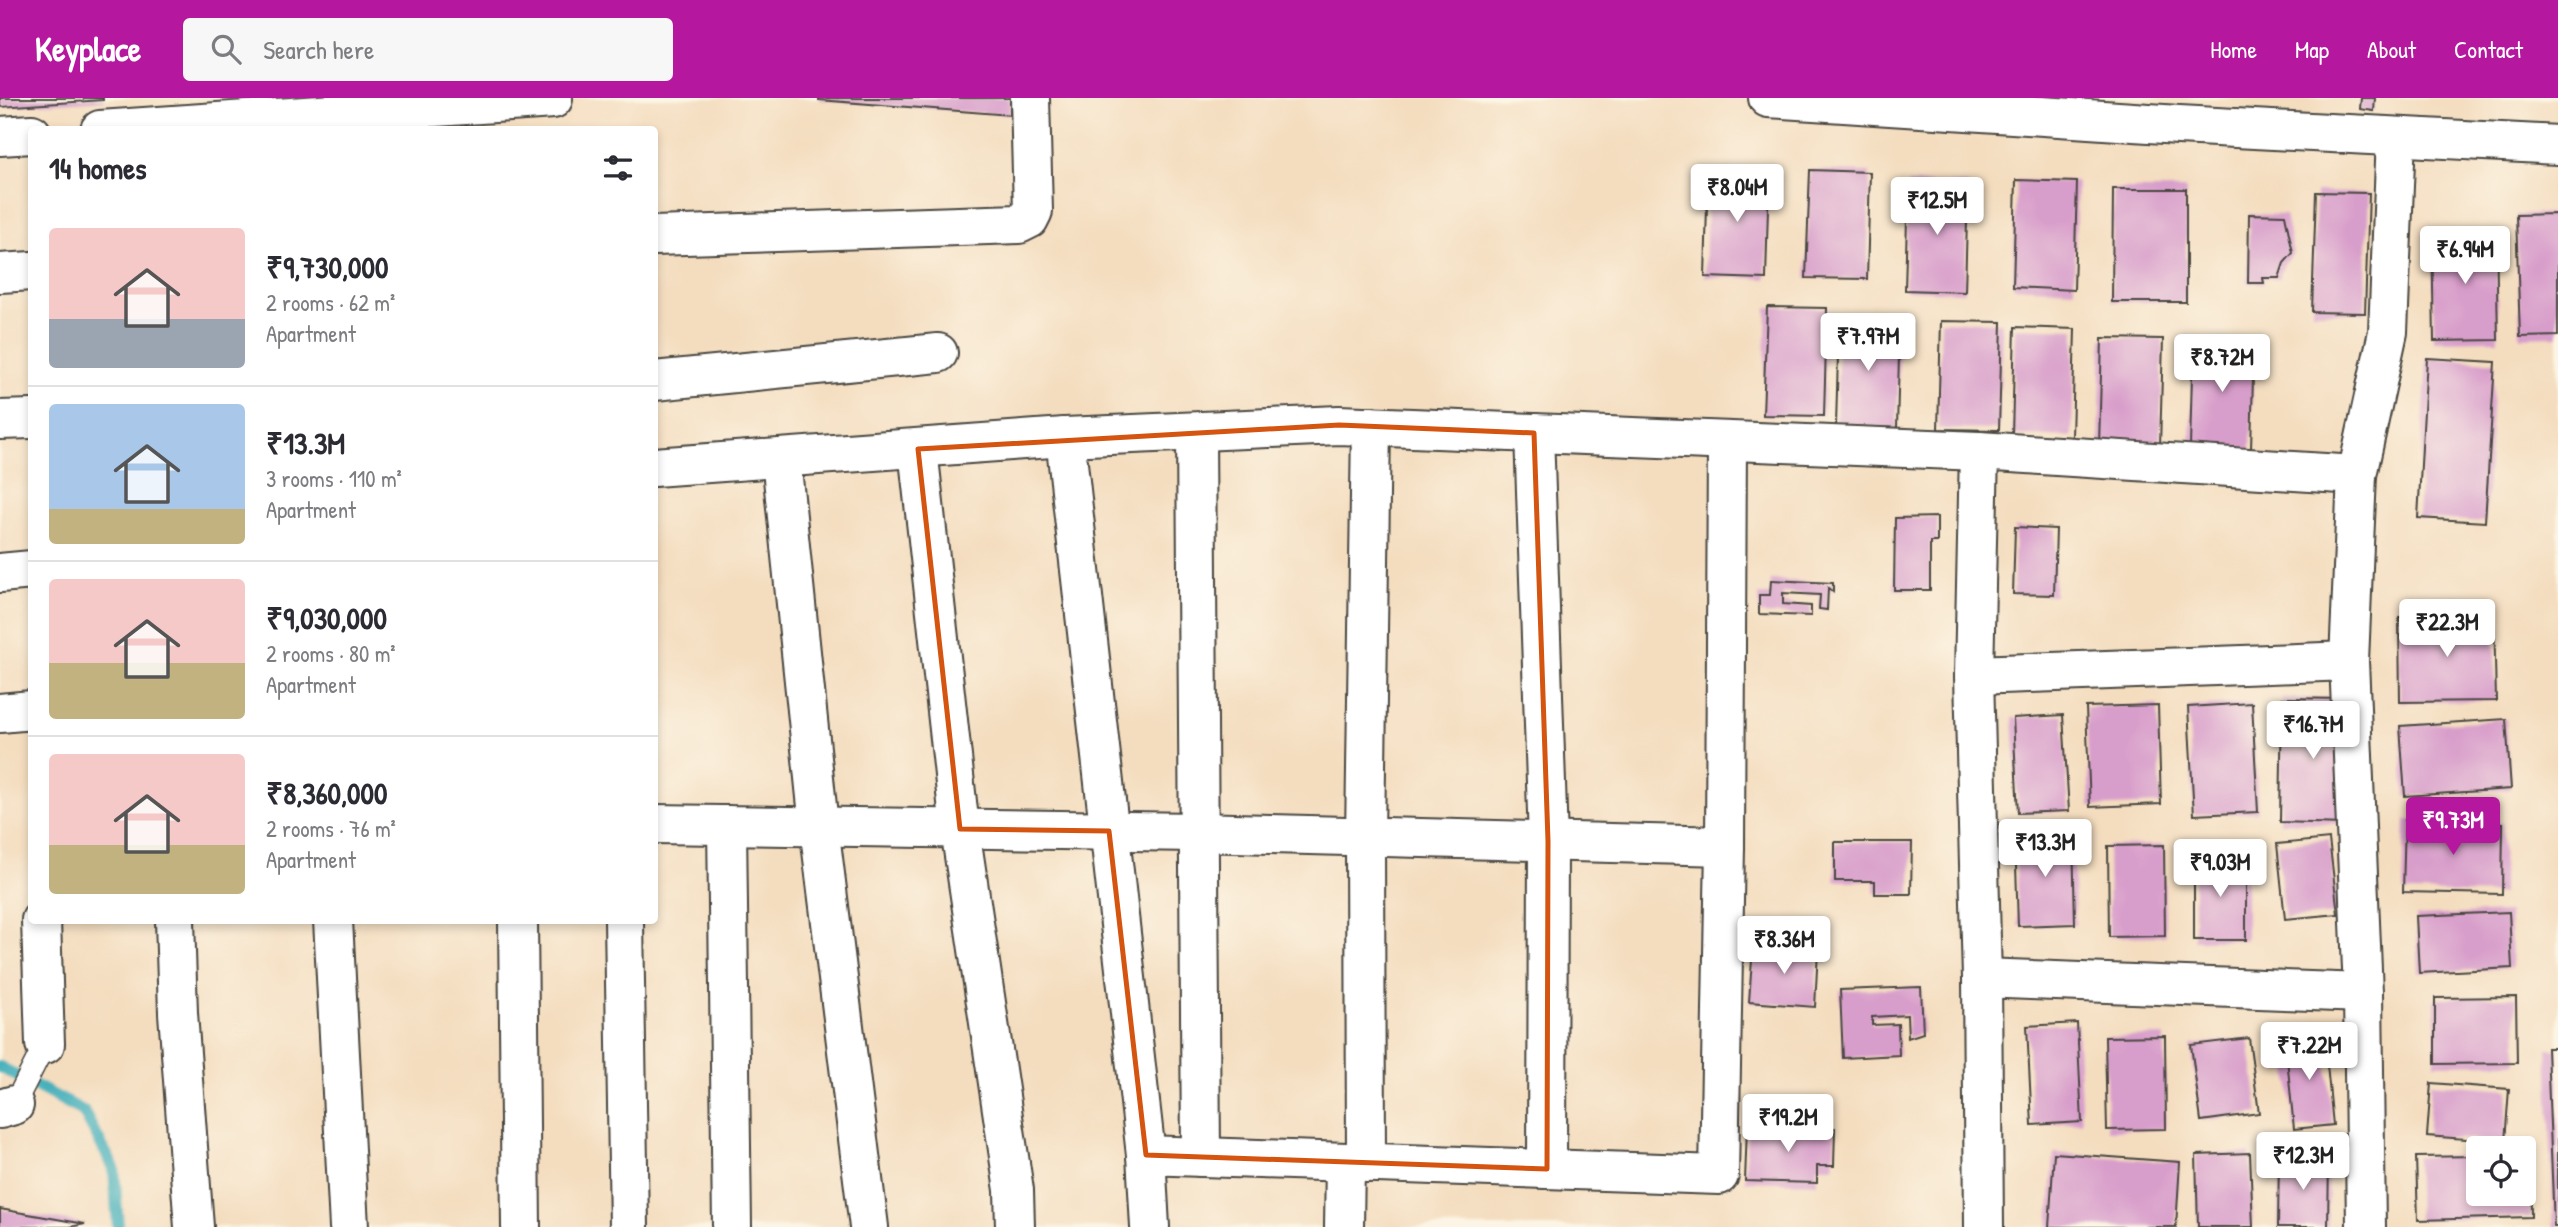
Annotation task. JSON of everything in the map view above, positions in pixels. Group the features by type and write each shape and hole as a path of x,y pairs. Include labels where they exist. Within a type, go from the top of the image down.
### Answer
{"street":[{"path":"658,236 1019,224 1029,219 1033,211 1030,98"},
{"path":"1768,98 2145,111 2396,137 2558,145"},
{"path":"186,126 553,109"},
{"path":"0,136 28,134"},
{"path":"2366,1227 2363,993 2349,660 2357,475 2388,332 2396,137"},
{"path":"0,273 28,271"},
{"path":"658,381 938,354"},
{"path":"0,420 28,419"},
{"path":"658,467 1065,437 1339,425 1979,451 2357,475"},
{"path":"1344,1227 1356,1163 1365,836 1371,426"},
{"path":"1196,432 1200,1157"},
{"path":"1534,433 1548,841 1547,1170"},
{"path":"1065,437 1146,1155 1150,1227"},
{"path":"1146,1155 1719,1175 1725,846 1727,440"},
{"path":"918,449 960,828 1014,1190 1015,1227"},
{"path":"1979,451 1974,675 1982,978 1984,1227"},
{"path":"781,458 819,826 869,1227"},
{"path":"0,573 28,570"},
{"path":"1974,675 2349,660"},
{"path":"0,713 28,710"},
{"path":"658,824 1197,832 1725,846"},
{"path":"727,825 732,1227"},
{"path":"41,924 44,1044"},
{"path":"175,924 178,1013 194,1227"},
{"path":"333,924 349,1227"},
{"path":"518,924 521,1227"},
{"path":"624,924 629,1227"},
{"path":"1982,978 2363,993"}],"lane":[{"path":"7,1107 44,1044"}],"highlighted area":[{"path":"1339,425 1534,433 1548,841 1547,1169 1146,1155 1109,831 960,829 918,449"}],"building":[{"path":"0,98 103,98 103,100 0,107"},
{"path":"1010,98 1010,115 819,100"},
{"path":"2361,98 2375,98 2374,111 2360,109"},
{"path":"1708,169 1769,171 1766,279 1705,277"},
{"path":"1810,170 1870,172 1867,279 1806,278"},
{"path":"2016,180 2077,182 2074,290 2013,287"},
{"path":"1908,183 1968,184 1965,292 1905,290"},
{"path":"2113,189 2186,189 2186,302 2112,302"},
{"path":"2316,192 2369,193 2365,313 2312,312"},
{"path":"2249,214 2285,215 2293,253 2284,263 2279,278 2263,278 2264,283 2248,283"},
{"path":"2558,214 2558,336 2520,337 2516,215"},
{"path":"2432,231 2496,231 2498,340 2434,341"},
{"path":"1767,307 1827,308 1824,416 1763,415"},
{"path":"1839,319 1900,320 1897,428 1836,426"},
{"path":"1941,321 2002,322 1999,430 1938,429"},
{"path":"2015,327 2075,329 2072,437 2012,435"},
{"path":"2102,338 2163,339 2160,447 2099,446"},
{"path":"2193,339 2254,341 2251,449 2190,447"},
{"path":"2427,358 2495,362 2485,522 2418,518"},
{"path":"1937,517 1937,542 1930,542 1930,590 1894,590 1895,518"},
{"path":"2015,527 2056,529 2054,595 2013,594"},
{"path":"1771,580 1833,583 1833,592 1828,588 1827,610 1819,609 1820,595 1783,593 1783,604 1811,606 1811,616 1759,614 1759,595 1770,595"},
{"path":"2494,616 2496,701 2400,702 2399,617"},
{"path":"2282,698 2347,699 2344,824 2280,822"},
{"path":"2252,703 2258,812 2194,815 2188,707"},
{"path":"2158,705 2161,804 2090,807 2086,707"},
{"path":"2063,715 2069,811 2018,813 2013,718"},
{"path":"2506,719 2511,789 2405,796 2400,726"},
{"path":"2405,820 2503,823 2502,894 2403,892"},
{"path":"2073,833 2075,924 2018,926 2015,835"},
{"path":"2329,839 2338,914 2285,919 2277,844"},
{"path":"1835,842 1912,842 1911,894 1875,894 1875,881 1835,881"},
{"path":"2164,845 2165,936 2109,937 2108,846"},
{"path":"2194,858 2246,858 2246,940 2194,940"},
{"path":"2509,912 2512,968 2419,973 2416,916"},
{"path":"1753,946 1818,950 1815,1007 1749,1002"},
{"path":"1921,987 1923,1033 1908,1038 1907,1015 1872,1017 1872,1025 1898,1024 1899,1055 1843,1058 1840,990"},
{"path":"2516,997 2517,1063 2435,1064 2435,998"},
{"path":"2077,1023 2082,1122 2032,1125 2027,1026"},
{"path":"2324,1035 2333,1125 2294,1129 2285,1038"},
{"path":"2165,1036 2166,1129 2107,1130 2105,1037"},
{"path":"2249,1038 2259,1113 2201,1121 2191,1045"},
{"path":"2547,1048 2558,1048 2558,1227 2554,1227"},
{"path":"2431,1083 2509,1089 2505,1136 2466,1136 2466,1139 2427,1136"},
{"path":"1747,1127 1835,1128 1834,1166 1817,1166 1817,1183 1745,1181"},
{"path":"2054,1153 2180,1162 2176,1227 2049,1227"},
{"path":"2250,1153 2253,1227 2198,1227 2196,1155"},
{"path":"2279,1156 2329,1157 2328,1227 2278,1227"},
{"path":"2466,1156 2466,1206 2531,1206 2531,1217 2418,1220 2416,1157"},
{"path":"0,1209 85,1224 70,1227 0,1227"}],"waterway":[{"path":"0,1067 83,1111 114,1168 118,1227"}]}
